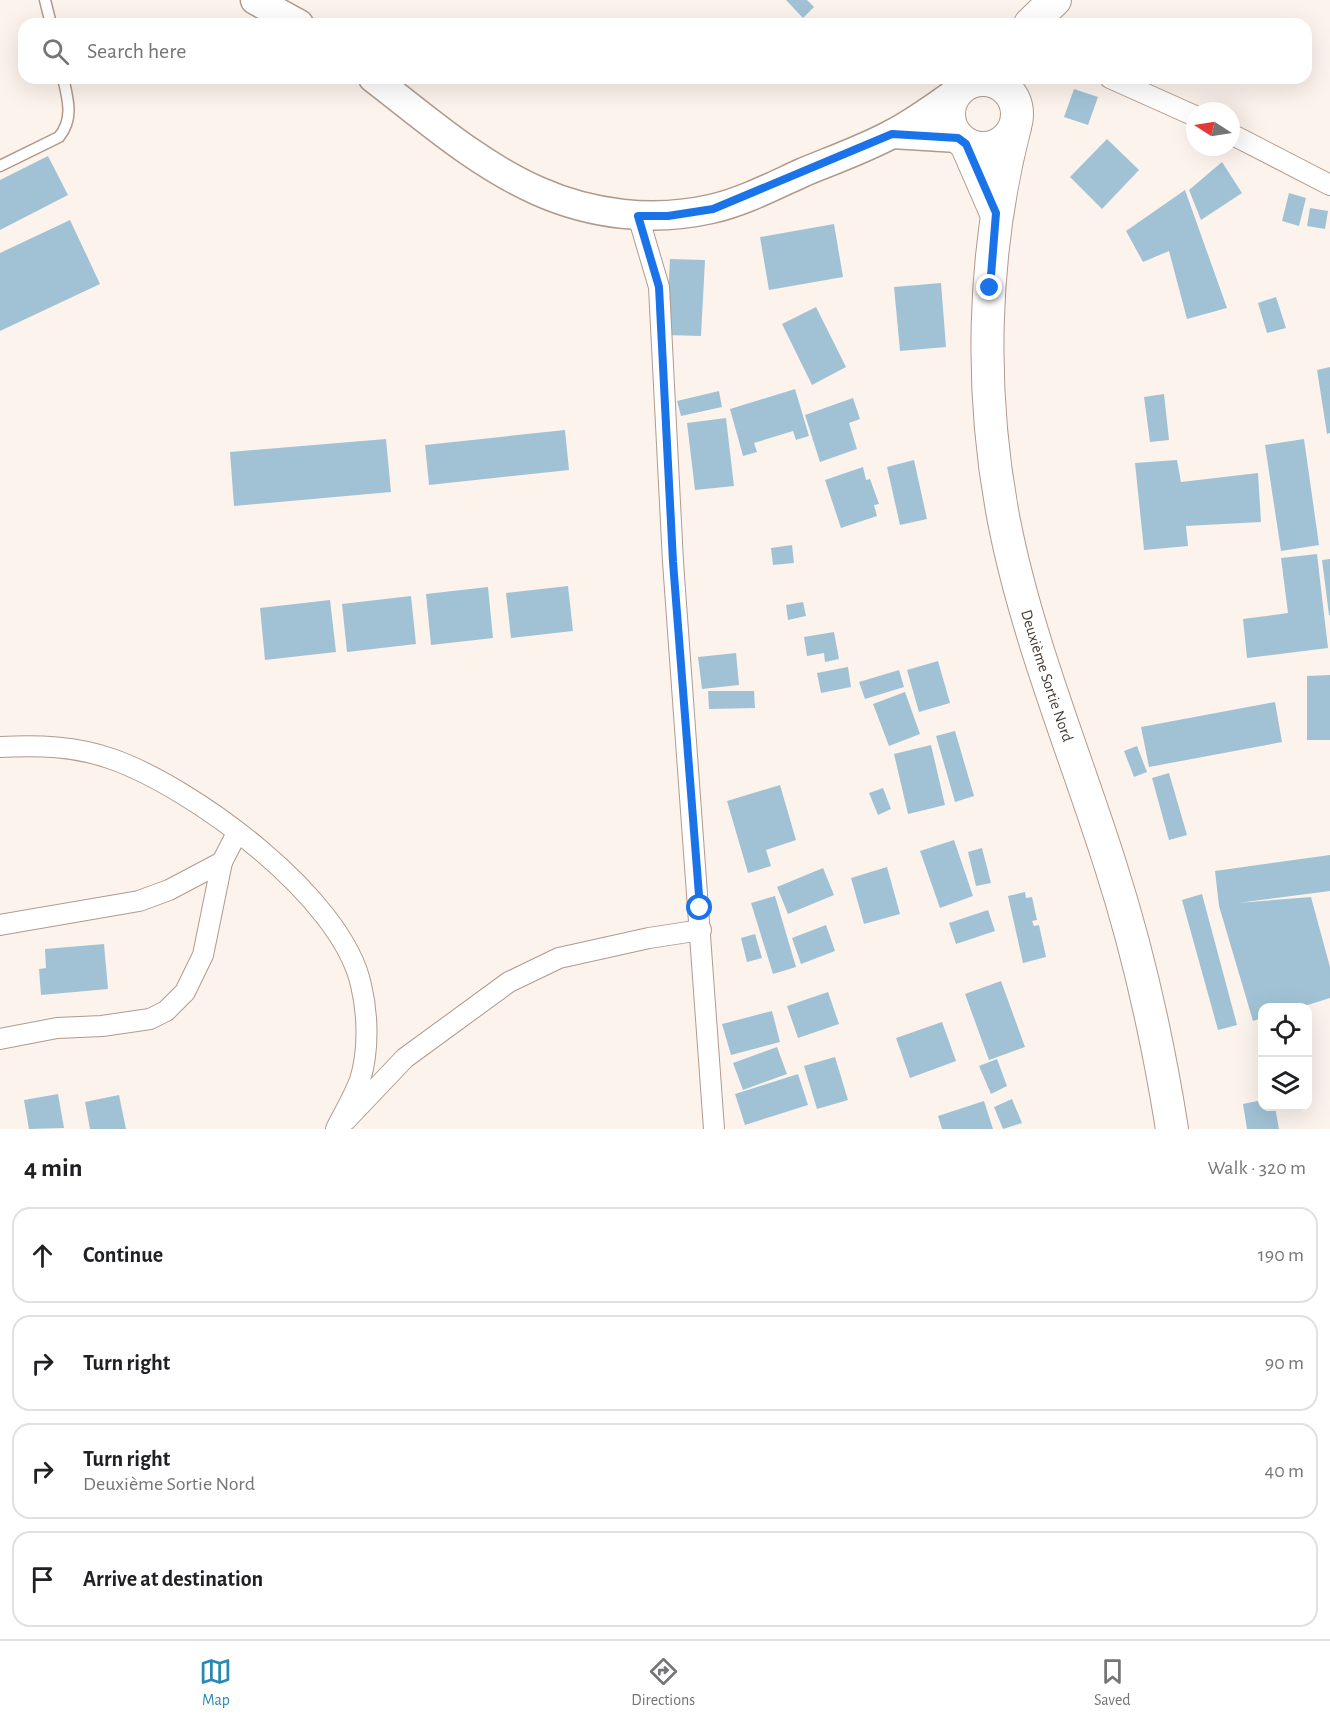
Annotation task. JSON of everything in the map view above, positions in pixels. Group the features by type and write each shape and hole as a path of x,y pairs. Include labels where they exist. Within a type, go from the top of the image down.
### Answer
{"main road":[{"path":"1036,18 1056,0"},
{"path":"1051,18 1056,0"},
{"path":"965,85 949,115 951,127 962,141 977,148 989,148 1009,137 1016,121 1015,103 998,84"},
{"name":"Deuxième Sortie Nord","path":"1026,84 996,213 988,351 993,454 1004,522 1024,602 1112,870 1148,1009 1172,1129"},
{"name":"Deuxième Sortie Nord","path":"962,141 996,213"}],"street":[{"path":"255,0 287,18"},
{"path":"381,84 461,146 496,169 538,191 586,209 638,216 668,216 713,209 892,134 965,85"},
{"path":"1123,84 1186,112"},
{"path":"892,134 962,141"},
{"path":"1240,139 1330,184"},
{"path":"638,216 659,287 673,562 714,1129"},
{"path":"0,747 47,745 111,758 183,792 237,833 306,891 344,941 361,984 366,1039 360,1079 337,1129"},
{"path":"0,1039 57,1028 102,1026 150,1019 166,1011 185,992 203,955 222,862 237,833"},
{"path":"0,925 139,901 169,890 222,862"},
{"path":"337,1129 405,1058 509,982 559,958 649,938 701,930"}],"lane":[{"path":"45,0 50,18"},
{"path":"0,166 59,137 65,130 69,105 64,84"}],"building":[{"path":"786,0 807,0 814,7 803,18"},
{"path":"1074,89 1098,97 1088,125 1064,117"},
{"path":"1107,139 1139,170 1102,209 1070,177"},
{"path":"48,156 68,195 0,230 0,180"},
{"path":"1222,162 1242,193 1201,220 1189,190"},
{"path":"1185,190 1227,308 1187,319 1169,251 1143,262 1126,231"},
{"path":"1289,193 1306,198 1299,226 1282,221"},
{"path":"1310,208 1328,211 1325,229 1307,226"},
{"path":"70,220 100,284 0,331 0,253"},
{"path":"834,224 843,277 769,290 760,237"},
{"path":"670,259 705,260 701,336 666,335"},
{"path":"941,283 946,347 900,351 894,287"},
{"path":"1276,297 1286,328 1267,333 1258,303"},
{"path":"816,307 846,367 812,385 782,324"},
{"path":"1330,367 1330,433 1327,434 1317,370"},
{"path":"795,389 809,436 796,440 793,431 754,443 757,452 743,456 730,409"},
{"path":"719,391 722,407 681,416 677,401"},
{"path":"1164,394 1169,440 1150,442 1144,397"},
{"path":"853,398 860,419 849,423 857,449 820,462 805,415"},
{"path":"726,418 734,486 695,490 687,423"},
{"path":"565,430 569,470 429,485 425,445"},
{"path":"386,439 391,492 234,506 230,452"},
{"path":"1304,439 1319,545 1281,551 1265,445"},
{"path":"914,460 927,519 900,525 887,467"},
{"path":"1177,460 1181,482 1258,473 1261,522 1186,526 1188,546 1144,550 1135,463"},
{"path":"863,467 866,480 870,479 879,504 874,505 877,516 841,528 825,480"},
{"path":"792,545 794,563 773,565 771,548"},
{"path":"1317,554 1328,648 1247,658 1243,619 1288,613 1281,558"},
{"path":"1330,559 1330,615 1329,615 1322,560"},
{"path":"568,586 573,631 511,638 506,593"},
{"path":"488,587 493,638 431,645 426,594"},
{"path":"411,596 416,644 347,652 342,604"},
{"path":"330,600 336,652 265,660 260,608"},
{"path":"803,602 806,616 788,620 786,605"},
{"path":"834,632 839,659 825,662 824,653 807,656 804,637"},
{"path":"736,653 739,685 702,689 698,657"},
{"path":"938,661 950,703 919,712 907,670"},
{"path":"848,667 851,687 821,693 817,673"},
{"path":"899,670 904,687 865,699 859,682"},
{"path":"1330,675 1330,740 1307,740 1307,676"},
{"path":"708,691 754,691 755,708 709,709"},
{"path":"905,692 920,734 889,746 873,704"},
{"path":"1275,702 1282,742 1149,767 1141,727"},
{"path":"955,731 974,796 955,802 936,736"},
{"path":"931,745 945,805 908,814 894,754"},
{"path":"1137,746 1147,772 1134,777 1124,751"},
{"path":"1169,773 1187,835 1169,840 1152,778"},
{"path":"780,785 796,840 766,850 771,866 748,873 727,801"},
{"path":"883,788 891,809 878,815 869,793"},
{"path":"954,840 973,896 940,908 920,851"},
{"path":"982,848 991,883 976,886 968,852"},
{"path":"1330,855 1330,891 1238,903 1311,897 1330,967 1330,998 1312,1004 1258,1003 1258,1019 1253,1021 1219,906 1215,871"},
{"path":"887,867 900,914 864,924 851,878"},
{"path":"823,868 834,895 788,914 777,887"},
{"path":"1025,892 1026,898 1032,897 1037,920 1032,921 1034,926 1039,925 1046,957 1023,963 1008,896"},
{"path":"1202,894 1237,1025 1218,1030 1182,900"},
{"path":"775,896 796,967 773,974 751,903"},
{"path":"988,910 995,931 956,944 949,923"},
{"path":"826,925 835,951 801,964 792,938"},
{"path":"755,934 762,958 747,962 741,938"},
{"path":"104,944 108,989 41,995 39,969 46,968 45,949"},
{"path":"1001,981 1025,1047 989,1060 965,994"},
{"path":"828,992 839,1024 798,1038 787,1006"},
{"path":"772,1011 780,1042 731,1055 722,1024"},
{"path":"942,1022 956,1061 910,1078 896,1038"},
{"path":"777,1047 787,1074 743,1090 733,1063"},
{"path":"835,1057 848,1100 817,1109 804,1066"},
{"path":"997,1059 1007,1086 991,1094 979,1066"},
{"path":"798,1074 808,1105 745,1125 735,1094"},
{"path":"58,1094 64,1128 29,1129 24,1100"},
{"path":"119,1095 126,1129 90,1129 85,1102"},
{"path":"1012,1099 1022,1123 1003,1129 994,1107"},
{"path":"984,1101 993,1129 942,1129 938,1116"},
{"path":"1258,1101 1258,1111 1276,1111 1279,1129 1247,1129 1243,1104"}],"route":[{"path":"700,908 673,562 659,287 638,216 668,216 713,209 892,134 958,138 966,144 996,213 990,288"}]}
